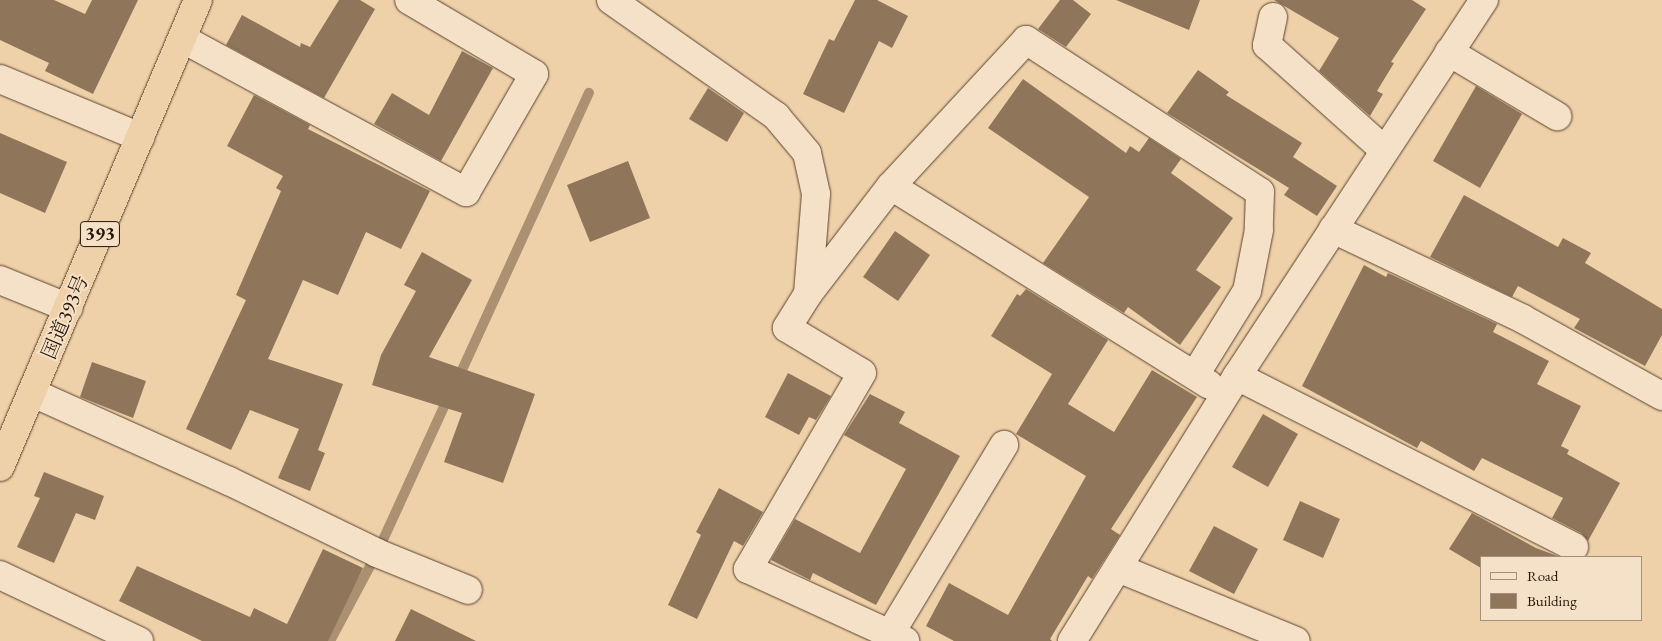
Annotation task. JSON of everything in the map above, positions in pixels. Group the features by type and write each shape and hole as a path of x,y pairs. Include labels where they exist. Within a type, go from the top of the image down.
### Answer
{"highway":[{"name":"国道393号","path":"0,467 198,0"}],"street":[{"path":"183,39 466,192 534,74 409,0"},
{"path":"611,0 776,116 806,152 816,194 808,294"},
{"path":"1072,641 1231,386 1484,0"},
{"path":"1273,17 1267,45 1384,150"},
{"path":"1004,445 897,637 748,569 862,372 787,328 808,294 891,186 1026,40 1260,192 1259,230 1247,291 1195,374"},
{"path":"1449,52 1557,116"},
{"path":"0,79 140,137"},
{"path":"891,186 1195,374 1231,386 1574,547"},
{"path":"1333,229 1524,319 1662,396"},
{"path":"0,280 69,308"},
{"path":"33,393 229,481 377,553 468,590"},
{"path":"1118,568 1296,641"},
{"path":"0,575 139,641"}],"building":[{"path":"0,0 54,0 85,14 92,0 138,0 93,94 45,71 49,63 0,40"},
{"path":"339,0 360,0 375,9 324,98 226,45 242,15 300,47 301,43 310,47"},
{"path":"855,0 877,0 908,16 892,48 879,41 844,113 803,94 829,39 834,41"},
{"path":"1060,0 1073,0 1091,14 1066,47 1038,29"},
{"path":"1116,0 1200,0 1189,30"},
{"path":"1274,0 1412,0 1426,9 1391,62 1394,63 1377,91 1383,94 1370,116 1319,71 1339,38"},
{"path":"462,51 493,68 441,161 374,124 392,93 429,115"},
{"path":"1198,70 1229,92 1226,95 1302,143 1293,157 1337,186 1317,216 1284,195 1289,188 1167,113"},
{"path":"1023,79 1126,153 1130,146 1139,152 1149,138 1181,159 1171,173 1233,218 1196,270 1221,287 1180,345 1128,307 1124,313 1043,263 1089,197 988,128"},
{"path":"1476,86 1522,114 1480,188 1433,161"},
{"path":"708,88 744,113 727,142 689,119"},
{"path":"254,95 310,125 308,129 430,191 401,249 366,232 338,295 303,280 268,359 343,384 318,450 325,453 310,491 278,478 299,429 250,410 231,450 186,429 246,300 236,295 281,191 276,188 283,176 227,146"},
{"path":"0,133 67,162 45,213 0,193"},
{"path":"628,161 650,218 590,242 567,185"},
{"path":"1464,195 1558,247 1563,238 1591,253 1585,263 1662,309 1662,335 1645,366 1574,328 1580,319 1518,286 1512,297 1430,257"},
{"path":"895,231 930,255 898,301 863,277"},
{"path":"422,252 472,280 429,357 535,394 503,483 444,462 462,413 372,385 381,355 416,291 404,285"},
{"path":"1364,265 1386,277 1388,273 1497,324 1493,332 1549,361 1537,384 1581,406 1561,446 1569,450 1567,454 1620,483 1588,541 1581,533 1552,518 1563,498 1482,458 1474,471 1421,441 1417,448 1302,386"},
{"path":"1026,289 1108,340 1068,404 1114,432 1152,370 1197,397 1111,529 1120,535 1092,579 1088,576 1050,639 1052,641 954,641 926,626 949,583 1008,615 1086,476 1016,434 1052,374 991,336 1017,294 1020,296"},
{"path":"92,362 146,381 133,418 80,397"},
{"path":"788,373 831,396 816,420 809,417 799,435 765,417"},
{"path":"870,394 905,412 899,423 960,456 876,605 813,573 810,580 771,560 795,519 860,553 906,469 844,435"},
{"path":"1263,414 1298,434 1268,487 1232,467"},
{"path":"44,472 104,496 95,520 76,513 54,563 17,547 40,498 34,496"},
{"path":"719,488 763,512 743,546 734,541 697,619 668,605 701,535 696,532"},
{"path":"1300,501 1340,519 1323,558 1283,540"},
{"path":"1472,513 1536,548 1557,556 1480,556 1480,567 1449,549"},
{"path":"1214,526 1258,549 1234,594 1189,571"},
{"path":"323,549 363,568 328,641 202,641 119,601 137,566 250,617 254,608 287,624"},
{"path":"411,609 476,641 395,641"}],"waterway":[{"path":"457,381 589,93"},
{"path":"330,641 377,553 449,396"}]}
